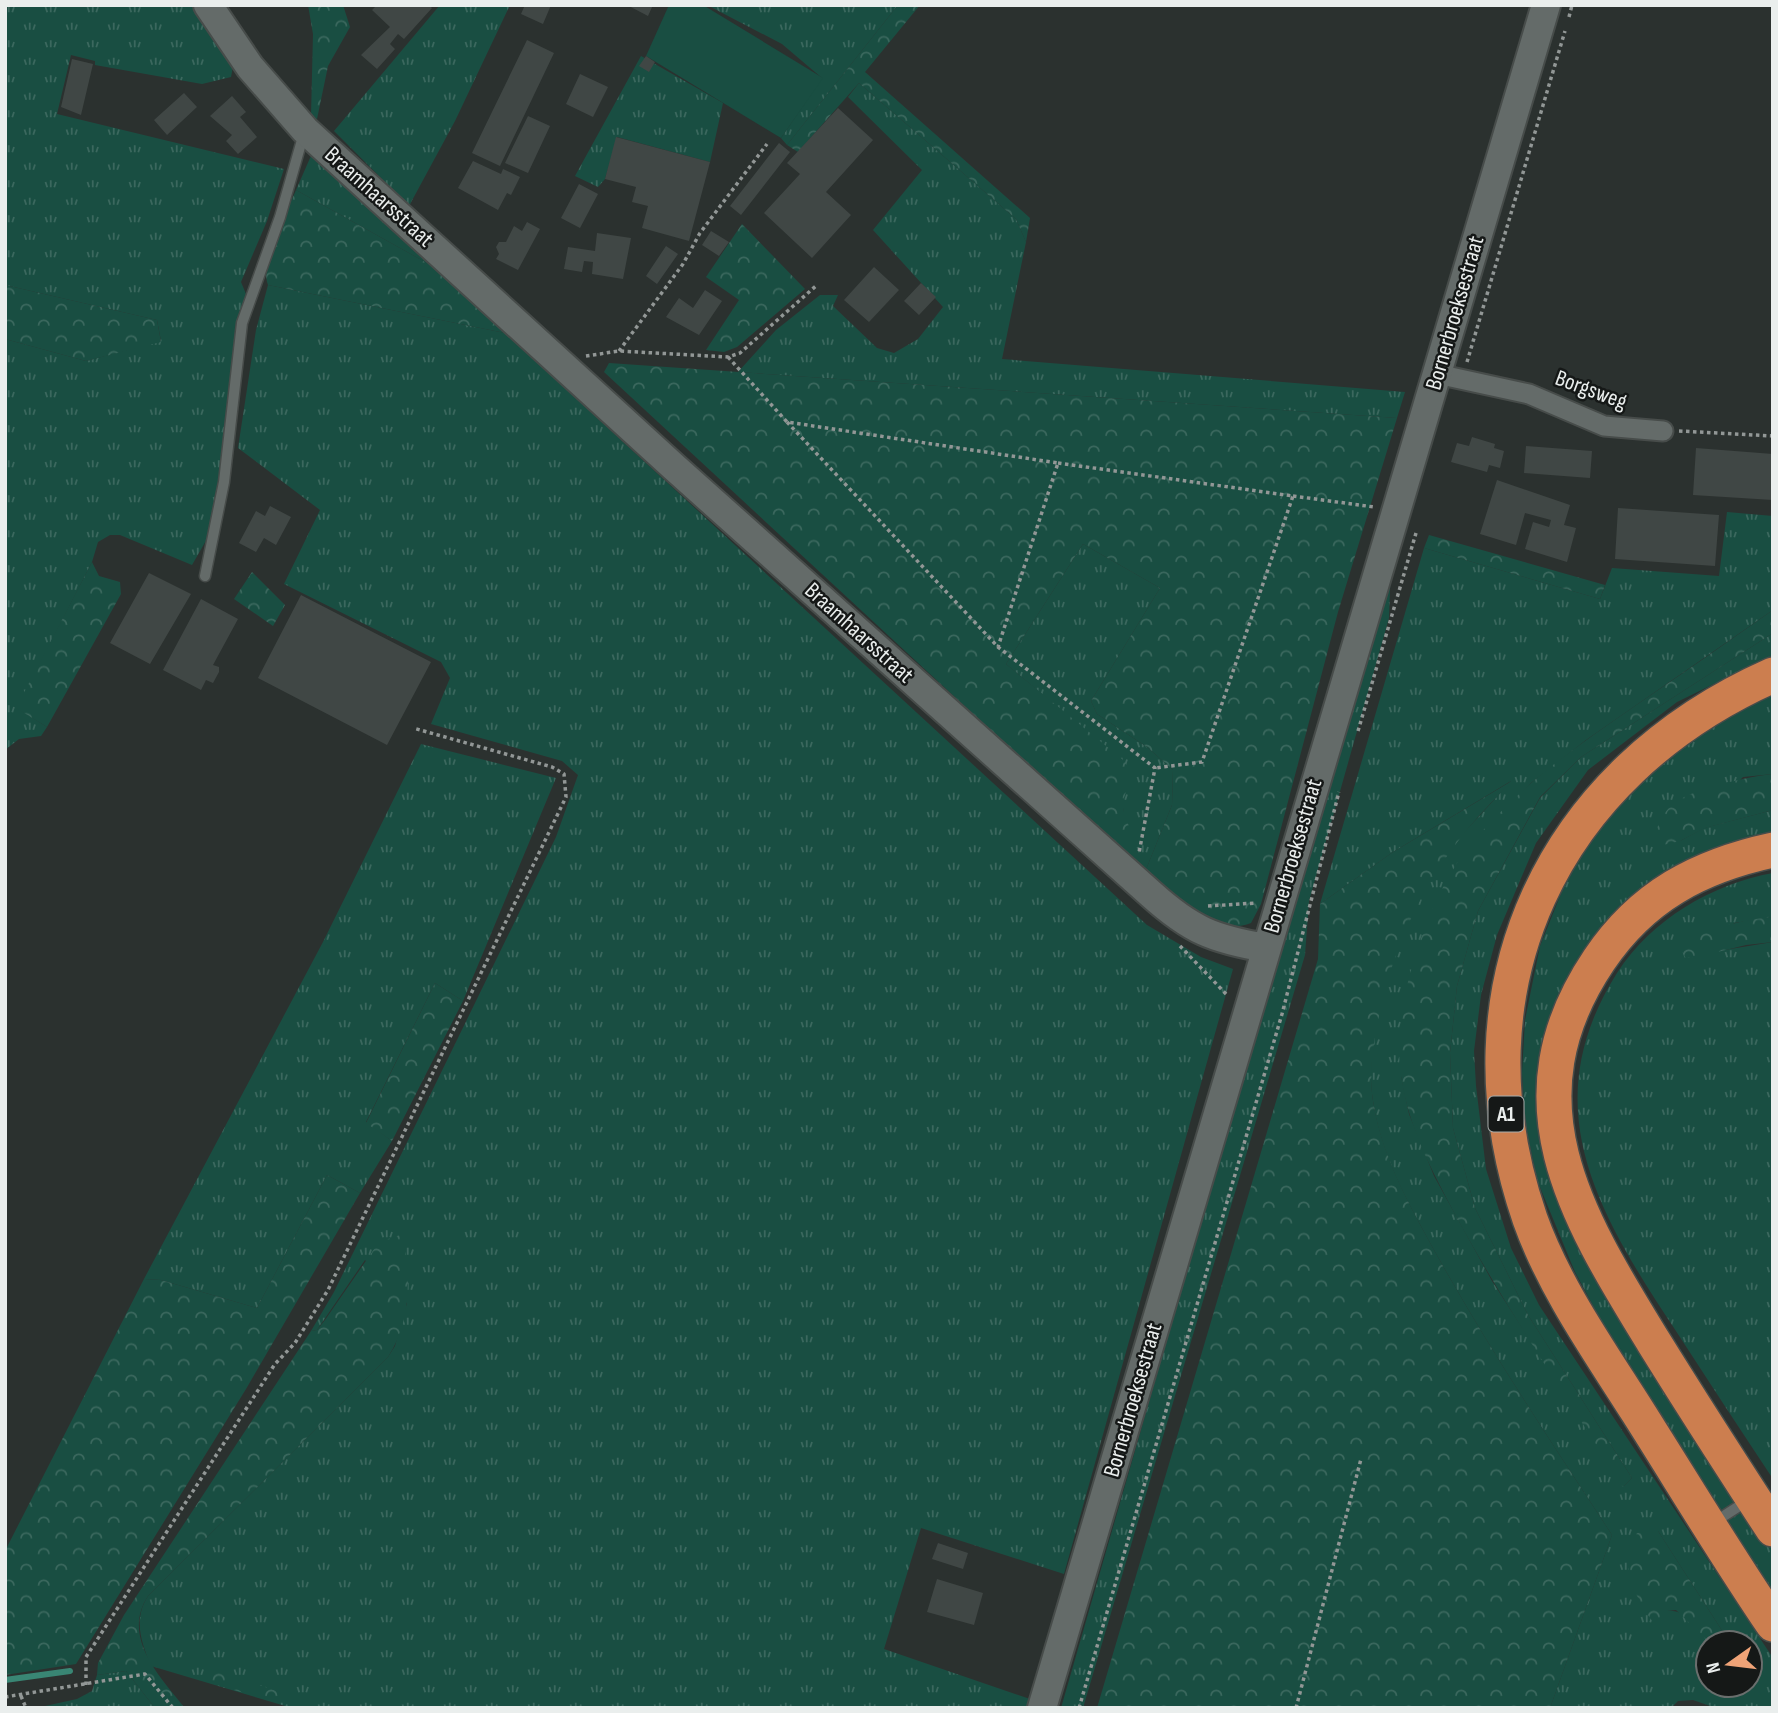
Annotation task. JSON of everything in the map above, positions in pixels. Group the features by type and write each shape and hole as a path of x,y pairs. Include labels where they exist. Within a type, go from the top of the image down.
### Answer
{"highway":[{"name":"A1","path":"1773,675 1704,710 1664,737 1600,799 1564,848 1542,888 1518,951 1505,1011 1501,1077 1509,1145 1530,1220 1560,1282 1604,1357 1773,1624"},
{"name":"A1","path":"1773,850 1730,859 1675,884 1627,925 1584,982 1573,1007 1564,1034 1554,1104 1557,1142 1581,1218 1610,1270 1773,1529"}],"main road":[{"name":"Braamhaarsstraat","path":"208,5 250,67 305,130 1134,880 1180,920 1198,930 1235,943 1266,948"},
{"name":"Bornerbroeksestraat","path":"1042,1708 1396,510 1450,376 1546,5"}],"street":[{"name":"Borgsweg","path":"1450,376 1552,401 1604,426 1663,431"}],"lane":[{"path":"205,576 224,482 242,323 280,217 305,130"},
{"path":"1710,1526 1752,1497"}],"path":[{"name":"Bornerbroeksestraat","path":"1450,376 1572,5"},
{"path":"619,351 683,264 700,233 767,144"},
{"path":"569,370 591,354 619,351 728,357 740,353 817,285"},
{"path":"728,357 998,647 1155,768 1202,762 1293,496"},
{"path":"787,422 1396,510"},
{"path":"1663,431 1773,436"},
{"path":"998,647 1058,463"},
{"path":"1355,740 1416,530"},
{"path":"86,1685 86,1657 245,1409 275,1364 295,1343 328,1290 566,797 564,774 552,767 413,728"},
{"path":"1134,880 1155,768"},
{"name":"Bornerbroeksestraat","path":"1079,1708 1282,1014 1343,779"},
{"path":"1196,907 1254,902 1309,918"},
{"path":"1173,939 1222,992 1249,1005 1282,1014"},
{"path":"1296,1708 1361,1459"},
{"path":"5,1697 145,1674 173,1708"},
{"path":"21,1696 26,1708"}],"green space":[{"path":"5,5 198,5 234,61 231,77 202,84 95,65 95,61 71,55 57,114 284,169 267,221 241,282 246,294 233,354 217,502 211,532 192,565 120,535 110,535 98,542 92,562 17,708 47,727 41,736 19,739 5,750 5,339 86,361 161,341 157,320 5,285"},
{"path":"308,5 343,5 350,27 328,66 317,119 311,116 313,34"},
{"path":"440,5 510,5 455,121 409,206 334,131"},
{"path":"669,5 703,5 823,78 781,138 646,56"},
{"path":"707,5 898,5 787,145 781,138 822,78 782,44"},
{"path":"898,5 920,5 865,72 1030,218 1026,242 1016,219 859,83 798,152 787,145"},
{"path":"641,56 723,103 710,162 617,137 605,179 598,187 575,176"},
{"path":"859,83 1016,219 1026,242 1002,359 1405,392 1397,418 738,372 776,330 820,295 838,295 833,306 877,348 894,353 918,339 943,307 873,230 922,170 848,97"},
{"path":"314,149 319,153 434,267 296,190"},
{"path":"296,190 434,267 505,333 268,285 266,275 270,251"},
{"path":"742,224 805,289 737,347 724,352 706,350 739,300 706,277"},
{"path":"5,285 157,320 161,342 86,361 5,339"},
{"path":"268,285 505,333 1147,925 1201,957 1233,969 1064,1574 921,1528 884,1649 1030,1699 1027,1708 292,1708 151,1666 140,1631 141,1613 148,1596 388,1357 395,1346 407,1303 365,1260 317,1330 311,1331 334,1292 556,837 578,775 562,761 431,724 450,678 441,662 284,584 320,510 238,448 256,330"},
{"path":"609,363 1397,418 1338,612 1261,904 1251,923 1235,927 1206,921 1192,914 1145,872 1172,805 1173,770 1147,747 1097,714 1091,701 1160,588 1083,544 1006,664 1122,759 1134,776 1123,804 1132,832 1121,851 604,372"},
{"path":"1727,512 1773,516 1773,610 1586,740 1531,783 1462,857 1424,935 1402,1016 1401,1076 1409,1114 1434,1176 1492,1281 1624,1486 1632,1478 1528,1315 1475,1208 1453,1128 1450,1053 1457,986 1478,911 1540,798 1581,757 1773,633 1773,655 1677,702 1588,770 1536,843 1497,935 1481,995 1474,1051 1486,1169 1511,1248 1539,1305 1754,1629 1721,1629 1658,1531 1667,1611 1680,1613 1699,1629 1694,1629 1694,1699 1764,1699 1764,1644 1773,1658 1773,1708 1716,1708 1693,1700 1678,1701 1671,1708 1550,1708 1612,1535 1525,1402 1443,1266 1391,1166 1377,1123 1371,1073 1373,1043 1378,1012 1396,949 1435,869 1511,781 1393,852 1320,904 1424,548 1600,599 1612,568 1719,576"},
{"path":"1429,535 1605,585 1600,599 1424,548"},
{"path":"1083,544 1160,588 1091,701 1097,714 1147,747 1173,770 1172,805 1145,872 1121,851 1124,817 1122,798 1061,710 1006,664"},
{"path":"1391,561 1389,618 1309,901 1305,955 1083,1708 1061,1708"},
{"path":"92,562 99,576 120,582 121,594 47,727 16,708"},
{"path":"252,572 285,605 273,626 234,599"},
{"path":"1773,610 1773,633 1581,757 1540,797 1478,911 1457,986 1450,1053 1453,1128 1475,1208 1528,1315 1632,1478 1623,1487 1501,1294 1463,1229 1425,1155 1410,1117 1401,1076 1399,1050 1406,992 1423,932 1448,878 1469,846 1495,818 1530,784 1567,754"},
{"path":"1773,687 1773,774 1743,777 1680,841 1704,828 1773,810 1773,843 1635,907 1548,1100 1555,1164 1773,1541 1773,1595 1603,1324 1575,1272 1537,1180 1525,1122 1522,1073 1525,1020 1540,946 1564,886 1592,834 1665,755"},
{"path":"421,744 556,778 463,1001 435,983 366,1122 392,1141 360,1193 327,1175 257,1308 161,1280 144,1279 323,942"},
{"path":"1773,774 1773,810 1705,828 1680,841 1663,845 1654,839 1663,816 1680,799 1720,785"},
{"path":"1515,779 1468,828 1431,880 1416,908 1391,969 1382,1002 1371,1076 1373,1101 1384,1145 1421,1226 1504,1368 1612,1535 1550,1708 1097,1708 1318,959 1320,904 1393,852"},
{"path":"1773,873 1773,917 1734,923 1718,951 1773,942 1773,1479 1621,1243 1600,1200 1586,1157 1578,1113 1580,1068 1592,1022 1617,973 1631,954 1665,921 1706,895 1750,878"},
{"path":"1773,917 1773,942 1746,945 1693,958 1685,957 1682,951 1697,937 1709,931"},
{"path":"435,983 463,1001 392,1141 366,1123"},
{"path":"327,1175 360,1193 246,1389 76,1664 5,1675 5,1551 144,1279 161,1280 257,1308"},
{"path":"400,1235 406,1253 407,1299 401,1329 388,1357 148,1596 141,1611 141,1641 147,1656 185,1708 155,1708 126,1671 97,1675 98,1663 124,1615 311,1331 317,1330 325,1320 379,1242"},
{"path":"1658,1531 1721,1629 1696,1629 1676,1610 1667,1611 1656,1626 1636,1594 1629,1570 1631,1545 1637,1533"},
{"path":"211,1669 286,1694 278,1703 210,1683"},
{"path":"126,1671 155,1708 36,1708 77,1699 92,1691 97,1675"}],"building":[{"path":"377,5 429,5 432,8 404,39 398,34 390,44 395,49 377,69 361,55 390,27 372,10"},
{"path":"525,5 551,5 543,24 521,14"},
{"path":"627,5 653,5 648,16"},
{"path":"527,40 554,53 500,166 472,153"},
{"path":"646,56 655,62 649,72 639,66"},
{"path":"72,59 93,64 81,115 61,107"},
{"path":"580,74 608,87 593,117 566,104"},
{"path":"184,93 197,107 167,135 154,120"},
{"path":"232,96 246,112 240,117 257,137 238,154 226,141 232,135 210,116"},
{"path":"838,108 873,140 826,192 851,215 812,258 764,213 800,174 787,163"},
{"path":"528,116 550,126 528,173 505,163"},
{"path":"616,137 710,162 689,241 642,228 648,206 632,202 636,187 605,179"},
{"path":"779,143 790,152 741,215 730,206"},
{"path":"473,161 501,174 503,169 520,177 511,195 507,193 498,210 458,188"},
{"path":"579,184 598,194 580,228 561,218"},
{"path":"527,222 540,229 518,270 496,259 499,254 496,247 499,242 506,242 514,226 522,231"},
{"path":"711,231 729,242 719,256 702,245"},
{"path":"597,233 631,238 623,279 592,274 593,262 584,261 582,272 564,269 568,247 595,251"},
{"path":"666,246 678,254 657,284 646,276"},
{"path":"874,267 899,290 869,322 844,300"},
{"path":"921,283 936,297 919,315 904,301"},
{"path":"705,290 722,301 699,335 666,317 679,298 693,308"},
{"path":"1472,437 1495,444 1494,448 1504,451 1500,468 1489,465 1487,472 1451,462 1457,443 1469,446"},
{"path":"1526,446 1592,451 1590,478 1524,473"},
{"path":"1696,448 1773,454 1773,500 1693,495"},
{"path":"1497,480 1570,505 1564,525 1576,528 1567,562 1525,549 1533,522 1549,527 1551,520 1525,513 1516,545 1480,534"},
{"path":"270,506 291,517 276,545 264,538 256,552 239,543 256,511 265,516"},
{"path":"1618,508 1719,515 1715,566 1615,559"},
{"path":"149,573 191,594 150,664 110,643"},
{"path":"301,595 431,662 387,745 258,678"},
{"path":"201,599 238,619 213,665 219,667 219,672 213,683 206,680 201,690 163,670"},
{"path":"938,1543 968,1553 963,1569 932,1559"},
{"path":"937,1579 983,1593 974,1625 927,1612"}],"waterway":[{"path":"5,1680 70,1671"}]}
